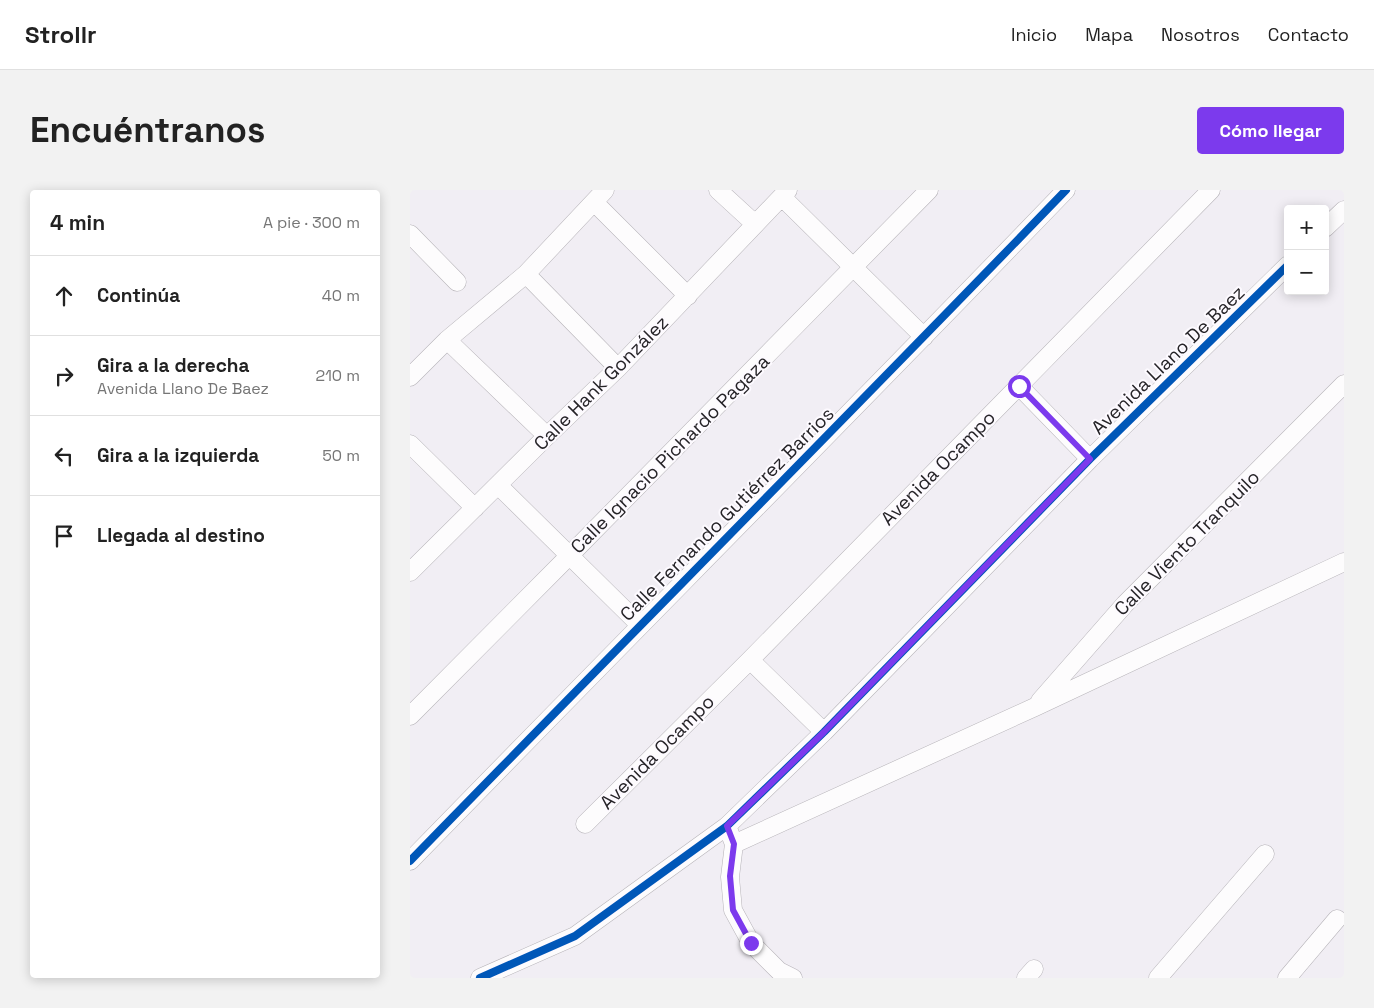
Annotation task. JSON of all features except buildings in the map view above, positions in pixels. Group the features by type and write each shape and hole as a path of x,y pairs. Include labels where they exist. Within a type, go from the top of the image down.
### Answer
{"street":[{"path":"718,190 755,224"},
{"name":"Calle Ignacio Pichardo Pagaza","path":"410,716 929,190"},
{"name":"Calle Fernando Gutiérrez Barrios","path":"410,861 1066,190"},
{"name":"Avenida Ocampo","path":"586,824 750,660 1211,190"},
{"path":"785,193 853,267 924,337"},
{"name":"Calle Hank González","path":"410,572 546,436 618,368 785,193"},
{"path":"410,377 447,340 526,274 599,196 688,296"},
{"path":"1329,224 1344,210"},
{"path":"410,234 457,282"},
{"name":"Avenida Llano De Baez","path":"480,978 575,936 727,826 824,732 1090,459 1284,269"},
{"path":"526,274 618,368"},
{"path":"447,340 546,436"},
{"name":"Calle Viento Tranquilo","path":"1035,707 1125,604 1344,384"},
{"path":"1019,386 1090,459"},
{"path":"410,444 475,508"},
{"path":"498,484 640,625"},
{"path":"734,844 1035,707 1344,562"},
{"path":"750,660 824,732"},
{"path":"727,826 734,844 730,876 733,910 751,943 779,971 793,978"},
{"path":"1158,978 1265,854"},
{"path":"1287,978 1337,919"}],"cycle path":[{"path":"410,861 1066,190"},
{"path":"480,978 575,936 727,826 824,732 1090,459 1284,269"}],"route":[{"path":"751,943 733,910 730,876 734,844 727,826 824,732 1090,459 1019,386"}]}
